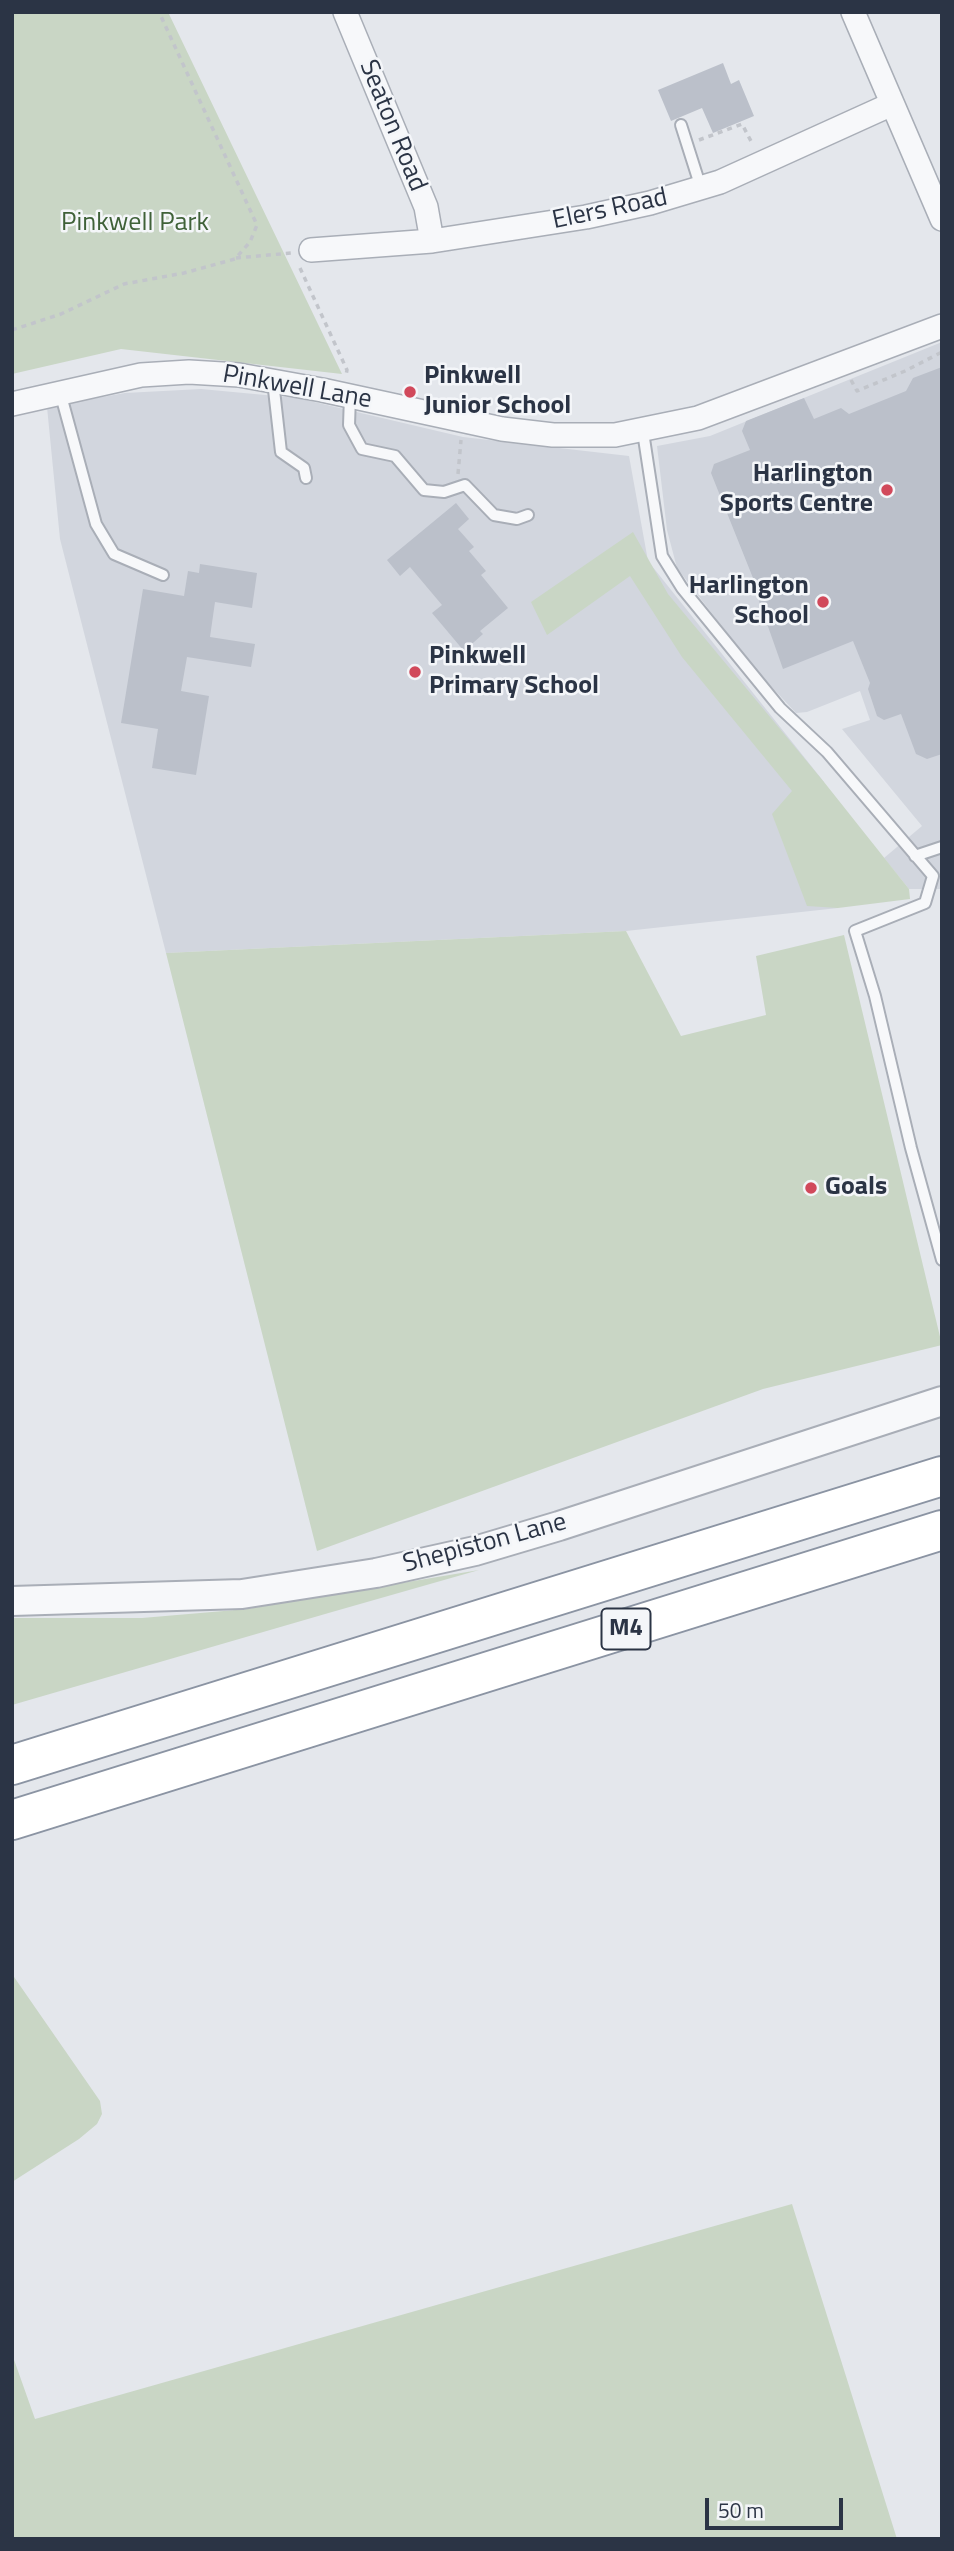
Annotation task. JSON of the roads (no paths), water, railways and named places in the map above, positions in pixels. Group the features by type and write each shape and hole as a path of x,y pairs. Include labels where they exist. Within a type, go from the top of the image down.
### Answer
{"highway":[{"name":"M4","path":"12,1765 942,1476"},
{"name":"M4","path":"12,1820 942,1530"}],"street":[{"name":"Seaton Road","path":"345,12 426,207 432,241"},
{"path":"853,12 892,104 933,174 942,219"},
{"name":"Elers Road","path":"304,251 432,241 586,217 701,188 892,104"},
{"name":"Pinkwell Lane","path":"12,404 60,391 141,375 189,372 239,374 450,419 553,435 643,432 698,418 942,326"},
{"name":"Shepiston Lane","path":"12,1601 242,1594 376,1573 475,1551 559,1526 942,1401"}],"lane":[{"path":"681,125 701,188"},
{"path":"273,381 281,452 304,468 306,478"},
{"path":"60,391 96,524 114,554 163,575"},
{"path":"345,395 349,425 362,449 395,456 424,490 444,492 465,485 495,515 504,519 517,519 528,514"},
{"path":"643,432 662,556 682,588 780,708 827,752 915,856 937,876 925,903 855,931 875,996 911,1149 942,1260"},
{"path":"915,856 942,847"}],"place":[{"name":"Pinkwell Junior School","path":"410,392"},
{"name":"Harlington Sports Centre","path":"887,490"},
{"name":"Harlington School","path":"823,602"},
{"name":"Pinkwell Primary School","path":"415,672"},
{"name":"Goals","path":"811,1188"}],"park label":[{"name":"Pinkwell Park","path":"135,224"}]}
